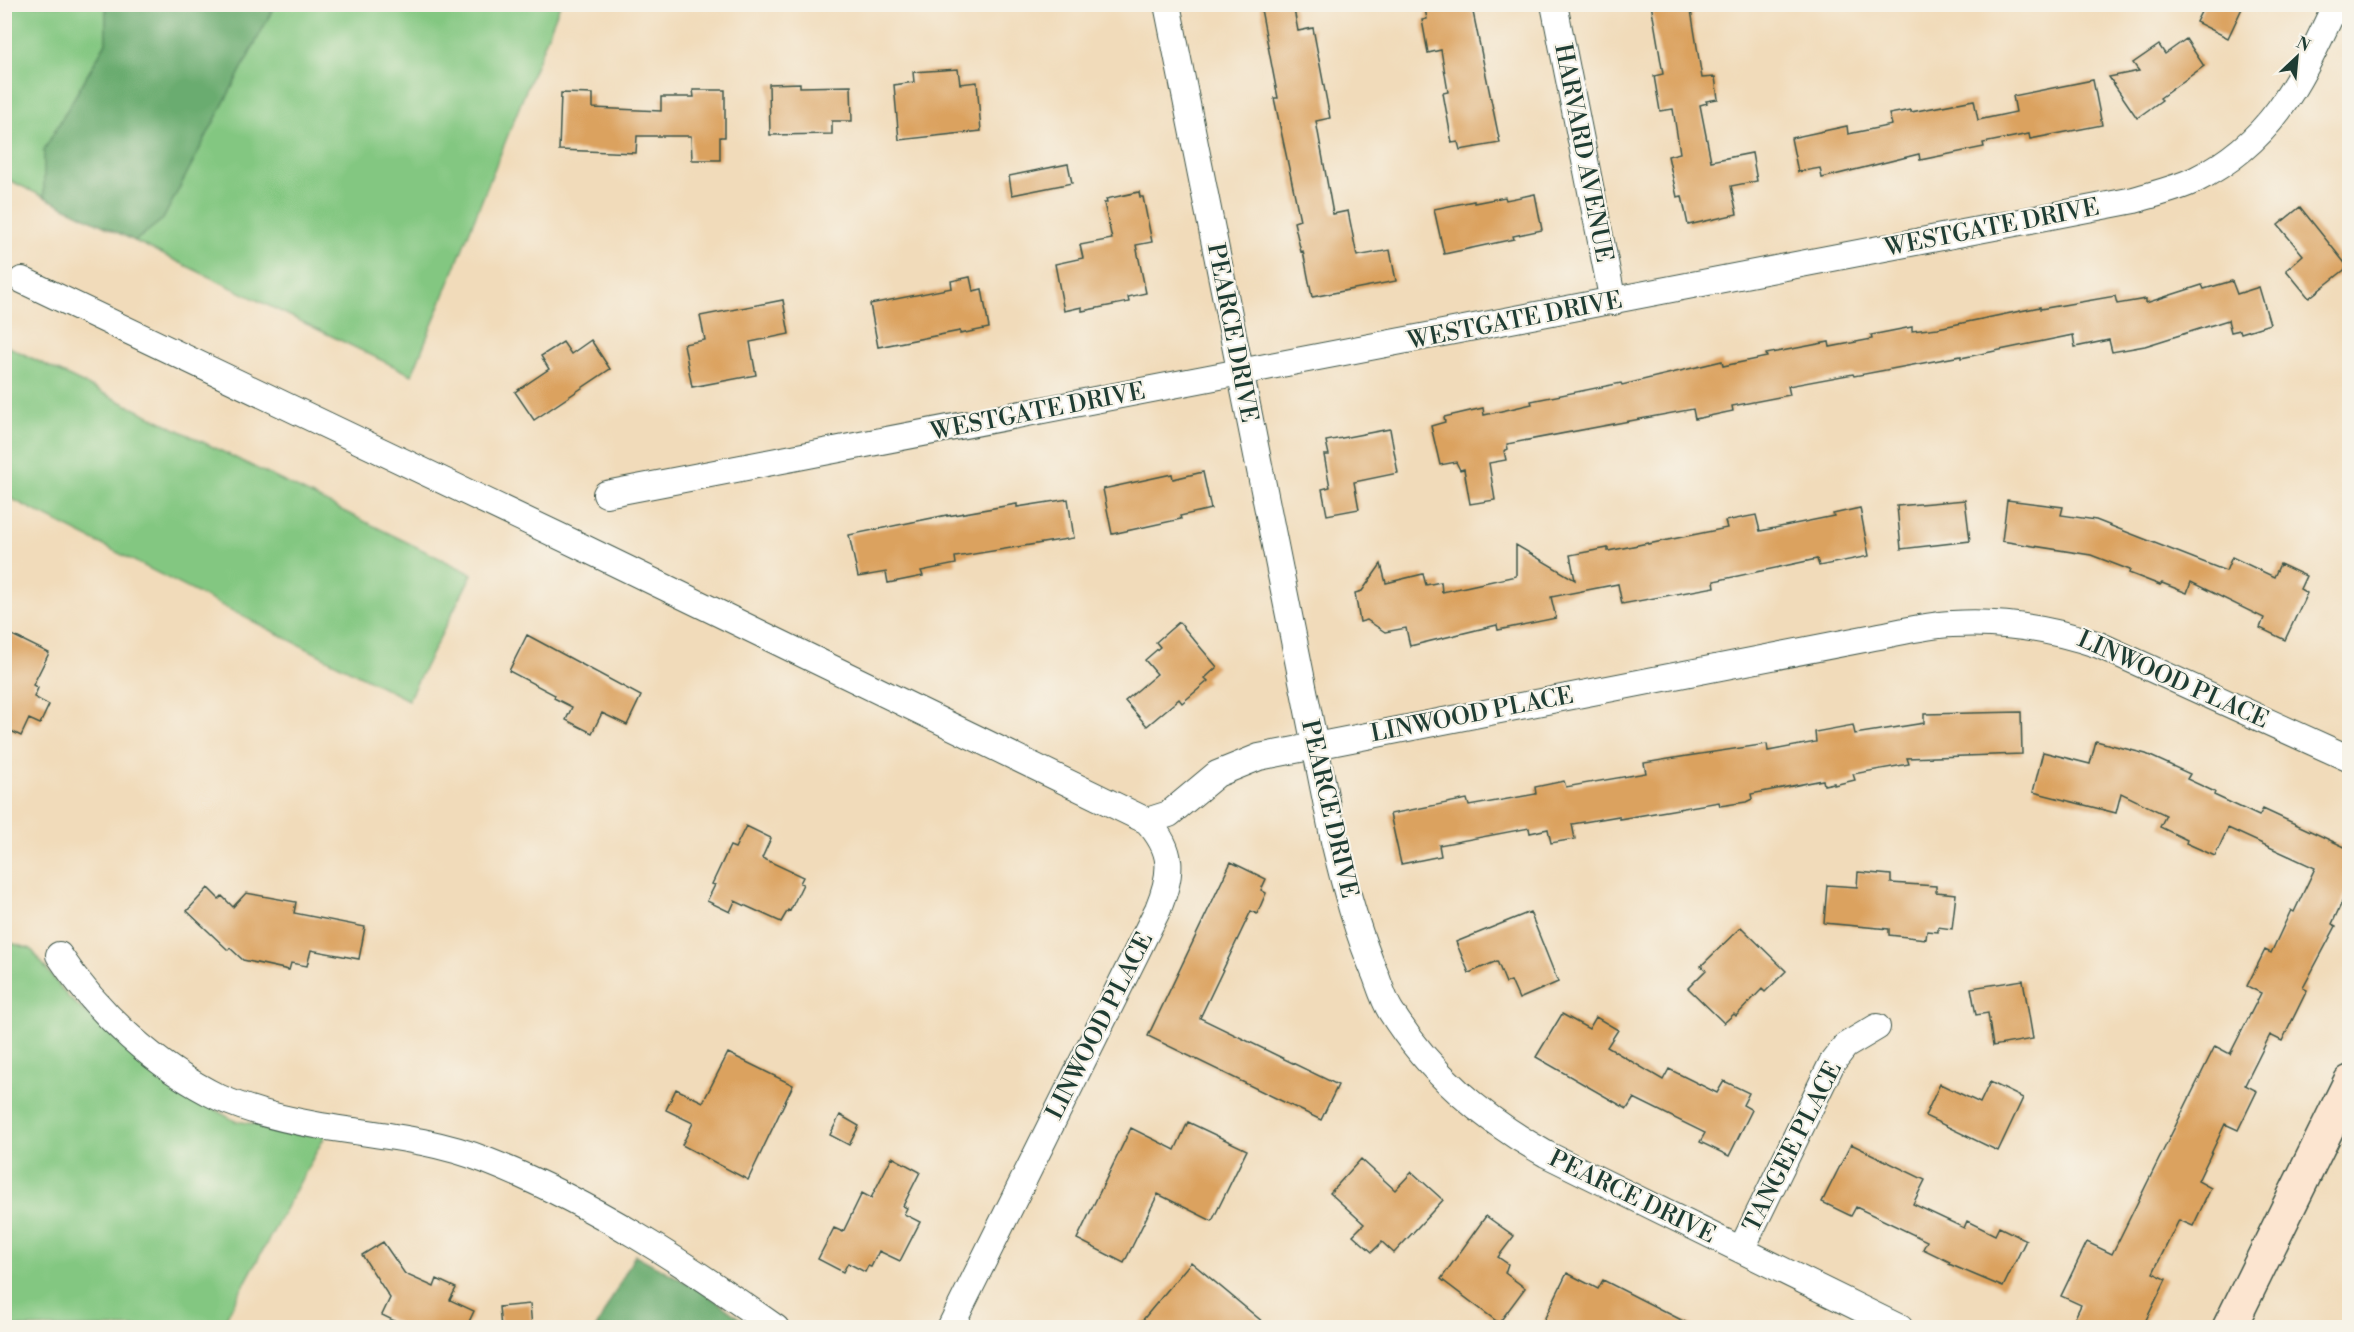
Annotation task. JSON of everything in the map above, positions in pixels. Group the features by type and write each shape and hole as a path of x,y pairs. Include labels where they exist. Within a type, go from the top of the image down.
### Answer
{"main road":[{"path":"2229,1328 2349,1082"}],"street":[{"name":"PEARCE DRIVE","path":"1167,4 1313,746 1334,841 1361,942 1389,1009 1449,1085 1486,1117 1518,1138 1546,1154 1900,1328"},
{"name":"HARVARD AVENUE","path":"1554,4 1613,302"},
{"name":"WESTGATE DRIVE","path":"606,495 2134,200 2193,181 2235,156 2278,112 2292,93 2336,4"},
{"path":"22,280 569,541 1147,821"},
{"name":"LINWOOD PLACE","path":"950,1328 1163,896 1169,868 1168,853 1161,836 1147,821 1169,814 1217,774 1239,763 1313,746 1952,624 2029,627 2064,633 2099,645 2349,759"},
{"path":"58,955 91,999 117,1023 157,1058 220,1098 289,1120 454,1148 486,1160 582,1204 714,1284 776,1328"},
{"name":"TANGEE PLACE","path":"1741,1250 1832,1063 1845,1046 1878,1027"}],"green space":[{"path":"4,5 106,5 106,43 44,150 44,197 5,178"},
{"path":"106,5 275,5 163,219 135,241 44,197 44,150 106,43"},
{"path":"275,5 560,5 412,375 135,241 163,219"},
{"path":"5,345 472,574 408,700 10,498 5,508"},
{"path":"4,941 31,949 68,997 166,1082 235,1121 326,1134 221,1327 5,1327"},
{"path":"635,1255 704,1292 751,1327 596,1328"}],"building":[{"path":"1260,4 1293,4 1298,31 1313,28 1330,118 1316,121 1333,214 1348,211 1357,256 1390,250 1396,281 1312,297 1303,251 1301,252 1294,222 1300,220 1274,98 1278,98"},
{"path":"1424,4 1469,4 1473,12 1500,143 1460,150 1458,142 1452,143 1443,93 1448,92 1441,50 1428,53 1422,20 1427,19"},
{"path":"1651,4 1690,4 1702,78 1715,77 1718,99 1706,101 1707,103 1700,105 1711,161 1752,153 1757,181 1731,186 1737,214 1688,225 1682,196 1677,197 1668,156 1680,153 1673,109 1660,111 1654,76 1663,74"},
{"path":"2205,4 2244,4 2228,38 2196,22"},
{"path":"2186,39 2204,66 2137,118 2109,77 2139,71 2133,63 2159,45 2165,54"},
{"path":"958,69 960,84 977,82 981,131 899,140 894,85 914,82 913,72"},
{"path":"2093,80 2102,125 2030,139 2029,134 1983,143 1984,147 1920,160 1919,154 1822,178 1820,168 1798,172 1791,138 1847,126 1848,134 1892,125 1889,114 1974,100 1978,120 2016,112 2013,96"},
{"path":"800,83 800,87 851,86 852,121 832,121 832,134 770,135 769,84"},
{"path":"693,90 725,90 725,137 720,137 720,160 692,160 691,136 637,136 636,153 559,150 561,93 593,94 593,108 661,111 661,97 694,97"},
{"path":"1068,164 1072,183 1012,195 1009,176"},
{"path":"1139,192 1140,197 1143,197 1152,242 1136,245 1146,293 1128,297 1129,302 1082,311 1082,307 1064,311 1055,264 1083,258 1080,245 1112,239 1104,203 1107,203 1106,199"},
{"path":"1535,194 1542,230 1513,236 1514,239 1444,254 1434,209 1474,201 1474,203 1505,197 1506,200"},
{"path":"2300,207 2348,267 2309,298 2286,270 2303,255 2278,225"},
{"path":"970,277 973,291 982,289 989,328 960,334 960,331 878,347 870,304 952,288 951,281"},
{"path":"2232,281 2237,294 2259,287 2270,324 2241,333 2240,330 2231,332 2228,320 2145,346 2112,352 2109,340 2075,347 2073,335 1961,358 1961,356 1788,386 1790,395 1732,406 1733,411 1695,419 1693,409 1507,444 1508,449 1504,451 1506,460 1489,463 1495,500 1470,504 1464,469 1460,470 1456,462 1440,465 1431,426 1445,422 1444,417 1483,408 1484,415 1532,404 1531,401 1621,383 1622,385 1722,361 1723,366 1767,357 1766,354 1829,342 1830,347 1872,339 1871,335 1912,327 1912,331 1938,328 2040,307 2040,309 2115,296 2117,304 2146,299 2146,303 2202,285 2204,289"},
{"path":"783,300 789,334 750,342 756,375 692,387 684,344 705,340 700,316"},
{"path":"591,340 610,369 534,420 515,392 549,369 541,356 563,342 571,354"},
{"path":"1390,429 1398,473 1354,482 1359,509 1327,515 1322,489 1330,487 1324,455 1329,455 1326,441"},
{"path":"1203,472 1211,509 1180,516 1181,519 1112,534 1103,489 1172,474 1173,479"},
{"path":"1068,499 1074,538 955,557 956,564 921,571 923,576 888,583 886,572 858,577 849,535 947,515"},
{"path":"1965,500 1970,541 1901,549 1897,506"},
{"path":"2007,500 2063,507 2061,515 2096,520 2226,571 2232,557 2274,577 2280,564 2306,576 2300,589 2307,593 2285,640 2260,628 2264,618 2191,582 2187,593 2129,573 2130,570 2091,555 2002,541"},
{"path":"1860,508 1869,556 1819,566 1817,559 1714,581 1715,587 1622,604 1618,584 1551,597 1556,618 1498,630 1497,625 1410,646 1406,628 1385,632 1367,620 1360,622 1355,593 1362,591 1381,564 1386,583 1423,574 1426,585 1441,582 1442,592 1516,576 1516,545 1575,580 1570,555 1608,548 1608,551 1727,528 1725,521 1756,515 1760,531 1834,516 1833,514"},
{"path":"1179,622 1217,667 1205,678 1208,681 1182,703 1179,699 1147,726 1125,701 1157,674 1145,660 1160,647 1156,642"},
{"path":"4,631 49,653 33,685 38,688 34,697 49,705 40,724 29,719 21,736 5,728"},
{"path":"527,635 641,696 627,725 602,713 592,733 566,720 572,707 554,698 555,695 509,671"},
{"path":"2021,712 2022,754 1907,758 1909,764 1853,774 1855,780 1834,785 1834,783 1824,785 1823,780 1751,794 1752,799 1746,802 1720,806 1719,802 1619,819 1619,816 1572,824 1575,839 1551,843 1548,829 1530,833 1529,828 1439,845 1441,856 1401,864 1390,814 1467,799 1469,806 1536,794 1535,787 1564,781 1566,787 1646,773 1644,763 1767,744 1768,751 1816,742 1815,732 1853,725 1855,734 1924,723 1924,714"},
{"path":"2096,741 2146,754 2190,774 2187,779 2215,792 2214,795 2259,816 2263,809 2349,849 2349,887 2332,924 2336,926 2303,988 2307,990 2282,1041 2270,1035 2245,1085 2257,1091 2238,1130 2225,1124 2198,1181 2211,1188 2193,1226 2179,1220 2153,1273 2166,1279 2142,1328 2070,1328 2081,1305 2061,1296 2087,1242 2112,1254 2215,1046 2230,1054 2261,993 2247,986 2265,950 2271,953 2291,910 2294,912 2315,868 2228,828 2215,856 2186,843 2187,840 2160,827 2166,815 2121,793 2116,813 2033,792 2043,752 2090,764"},
{"path":"746,826 771,838 762,858 803,877 800,883 803,884 790,911 788,910 781,922 735,901 730,912 707,901 715,885 712,884 730,846 735,848"},
{"path":"1231,862 1266,879 1261,890 1266,893 1257,914 1251,911 1200,1018 1338,1085 1321,1120 1148,1036"},
{"path":"1858,872 1891,875 1891,883 1936,886 1936,892 1956,894 1952,929 1938,927 1938,932 1927,931 1926,939 1889,935 1889,929 1824,923 1827,885 1857,887"},
{"path":"208,888 219,899 222,896 233,907 246,893 296,902 294,913 365,927 359,959 311,950 307,966 291,963 289,970 243,960 230,948 228,950 187,911"},
{"path":"1530,912 1558,982 1519,999 1511,981 1506,983 1497,961 1469,973 1456,942"},
{"path":"1741,927 1786,971 1765,992 1762,989 1736,1016 1734,1014 1724,1023 1688,988 1706,970 1701,966"},
{"path":"2023,980 2033,1039 1993,1046 1988,1013 1976,1015 1971,988"},
{"path":"1562,1014 1589,1029 1596,1017 1618,1030 1607,1047 1663,1080 1669,1069 1717,1093 1724,1081 1749,1093 1743,1105 1752,1110 1729,1156 1700,1142 1705,1133 1634,1098 1627,1109 1536,1057"},
{"path":"728,1053 793,1085 748,1180 682,1145 693,1123 666,1110 676,1089 703,1102"},
{"path":"1990,1082 2023,1098 1998,1151 1925,1116 1940,1084 1980,1103"},
{"path":"840,1115 859,1126 849,1145 830,1135"},
{"path":"1188,1122 1247,1150 1212,1221 1158,1194 1124,1263 1077,1239 1131,1128 1175,1150"},
{"path":"1851,1144 1925,1180 1913,1204 1964,1228 1967,1221 1995,1235 1999,1227 2026,1240 2003,1287 1949,1264 1950,1262 1923,1249 1927,1241 1856,1207 1851,1216 1822,1202"},
{"path":"892,1157 920,1172 903,1206 907,1208 904,1214 920,1222 900,1261 879,1251 871,1267 868,1266 865,1272 848,1263 843,1272 818,1259 834,1228 843,1232 862,1193 871,1198"},
{"path":"1361,1159 1395,1190 1412,1172 1443,1200 1394,1253 1382,1242 1372,1252 1353,1235 1364,1224 1330,1193"},
{"path":"1486,1216 1514,1236 1498,1257 1508,1264 1505,1273 1525,1288 1499,1323 1441,1279"},
{"path":"383,1242 405,1274 434,1287 437,1279 456,1288 450,1300 474,1311 466,1328 409,1328 382,1315 390,1298 362,1255"},
{"path":"1191,1262 1270,1328 1136,1328"},
{"path":"1567,1273 1598,1289 1603,1280 1697,1328 1540,1328"},
{"path":"530,1304 532,1328 501,1328 499,1307"}]}
